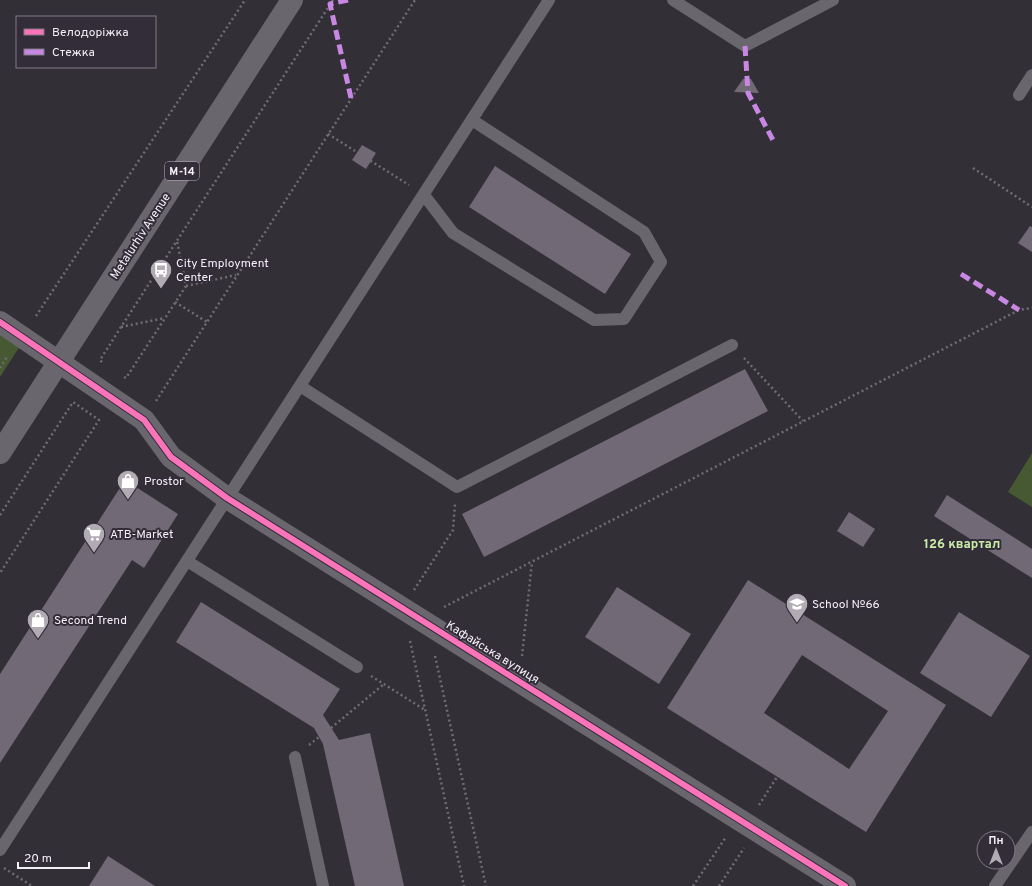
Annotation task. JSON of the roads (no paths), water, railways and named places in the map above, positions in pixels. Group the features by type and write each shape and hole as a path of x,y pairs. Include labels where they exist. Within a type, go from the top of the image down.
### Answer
{"main road":[{"name":"Metalurhiv Avenue","path":"0,453 292,0"},
{"name":"Кафайська вулиця","path":"0,322 144,420 171,457 227,498 845,886"}],"lane":[{"path":"0,850 549,0"},
{"path":"673,0 745,46 833,0"},
{"path":"1019,95 1032,75"},
{"path":"424,195 453,233 594,320 624,319 661,262 644,232 472,120"},
{"path":"300,386 457,487 732,345"},
{"path":"187,561 357,668"},
{"path":"294,757 323,886"},
{"path":"995,886 1032,832"}],"place":[{"name":"City Employment Center","path":"161,290"},
{"name":"Prostor","path":"128,500"},
{"name":"ATB-Market","path":"94,554"},
{"name":"School №66","path":"797,624"},
{"name":"Second Trend","path":"38,640"}],"district":[{"name":"126 квартал","path":"962,543"}]}
